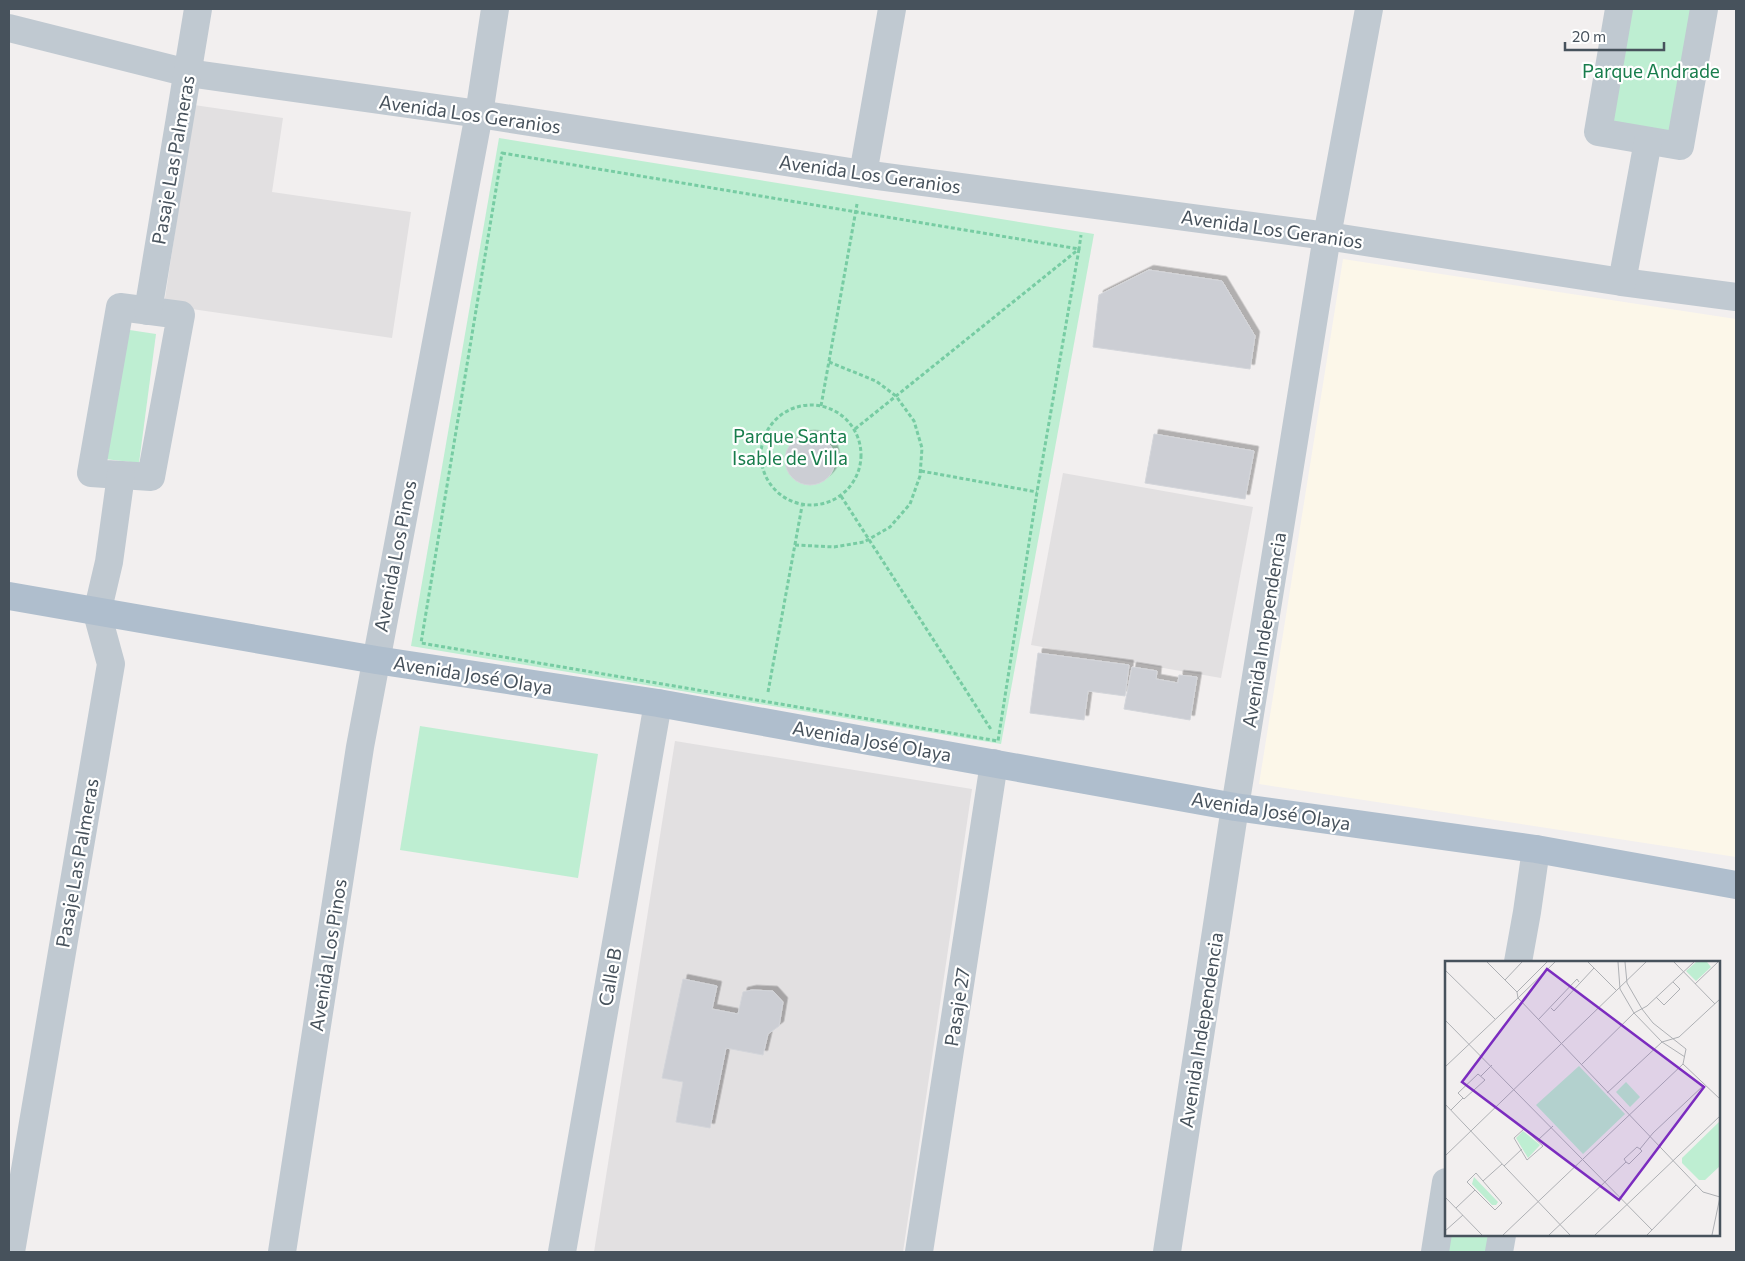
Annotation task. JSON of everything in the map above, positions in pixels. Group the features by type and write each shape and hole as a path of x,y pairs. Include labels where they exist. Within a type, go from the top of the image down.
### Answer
{"main road":[{"name":"Avenida José Olaya","path":"9,596 376,660 996,752 1235,807 1536,849 1736,885"}],"street":[{"name":"Pasaje Las Palmeras","path":"148,311 198,9"},
{"name":"Avenida Los Pinos","path":"282,1252 360,747 479,114 495,9"},
{"path":"863,174 892,9"},
{"name":"Avenida Independencia","path":"1167,1252 1235,807 1327,236 1369,9"},
{"path":"1620,9 1598,132 1680,146 1704,9"},
{"name":"Avenida Los Geranios","path":"9,28 188,73 479,114 863,174 1327,236 1622,282 1736,297"},
{"path":"1622,282 1648,141"},
{"path":"120,307 148,311 181,316 151,477 91,473 120,307"},
{"path":"96,612 109,562 121,475"},
{"name":"Pasaje Las Palmeras","path":"11,1252 111,664 96,612"},
{"name":"Calle B","path":"562,1252 658,703"},
{"name":"Pasaje 27","path":"919,1252 996,752"},
{"path":"1518,961 1528,912 1536,849"},
{"path":"1435,1252 1445,1188"},
{"path":"1499,1252 1502,1236"}],"path":[{"path":"996,752 766,703 421,643 502,153 1079,249"},
{"path":"821,406 863,174"},
{"path":"996,752 1085,204"},
{"path":"855,429 1079,249"},
{"path":"795,545 834,547 868,540 890,527 910,504 921,472 922,448 914,421 896,396 876,381 829,362"},
{"path":"798,406 821,406 831,408 844,417 855,429 861,444 862,460 857,477 841,496 833,501 816,506 802,506 783,498 770,486 762,471 760,454 763,438 771,424 784,412 798,406"},
{"path":"921,472 1037,492"},
{"path":"841,496 996,752"},
{"path":"766,703 802,506"}],"shaded area":[{"path":"194,105 283,118 272,192 411,212 392,338 164,305"},
{"path":"1343,259 1736,319 1736,857 1259,784"},
{"path":"1063,473 1253,507 1221,678 1031,645"},
{"path":"675,741 972,789 903,1252 594,1252"}],"green space":[{"name":"Parque Andrade","path":"1619,9 1704,9 1680,146 1598,132"},
{"name":"Parque Santa Isable de Villa","path":"499,138 1094,234 1001,744 411,646"},
{"path":"123,329 156,334 139,463 105,459"},
{"path":"420,726 598,754 578,878 400,850"},
{"path":"1448,1236 1489,1236 1486,1252 1445,1252"}],"building":[{"path":"1149,270 1222,281 1255,336 1250,369 1093,347 1099,295"},
{"path":"1154,434 1254,451 1245,499 1145,483"},
{"path":"810,435 819,437 830,446 835,460 833,469 824,480 810,485 801,483 790,474 785,460 787,451 796,440"},
{"path":"1038,653 1129,665 1125,696 1088,691 1084,720 1030,713"},
{"path":"1132,667 1157,671 1156,679 1178,683 1179,675 1197,677 1190,720 1124,709"},
{"path":"683,979 717,986 712,1009 738,1014 743,992 752,990 773,991 783,1002 779,1026 768,1034 763,1055 726,1048 710,1128 676,1122 683,1082 662,1078"}]}
